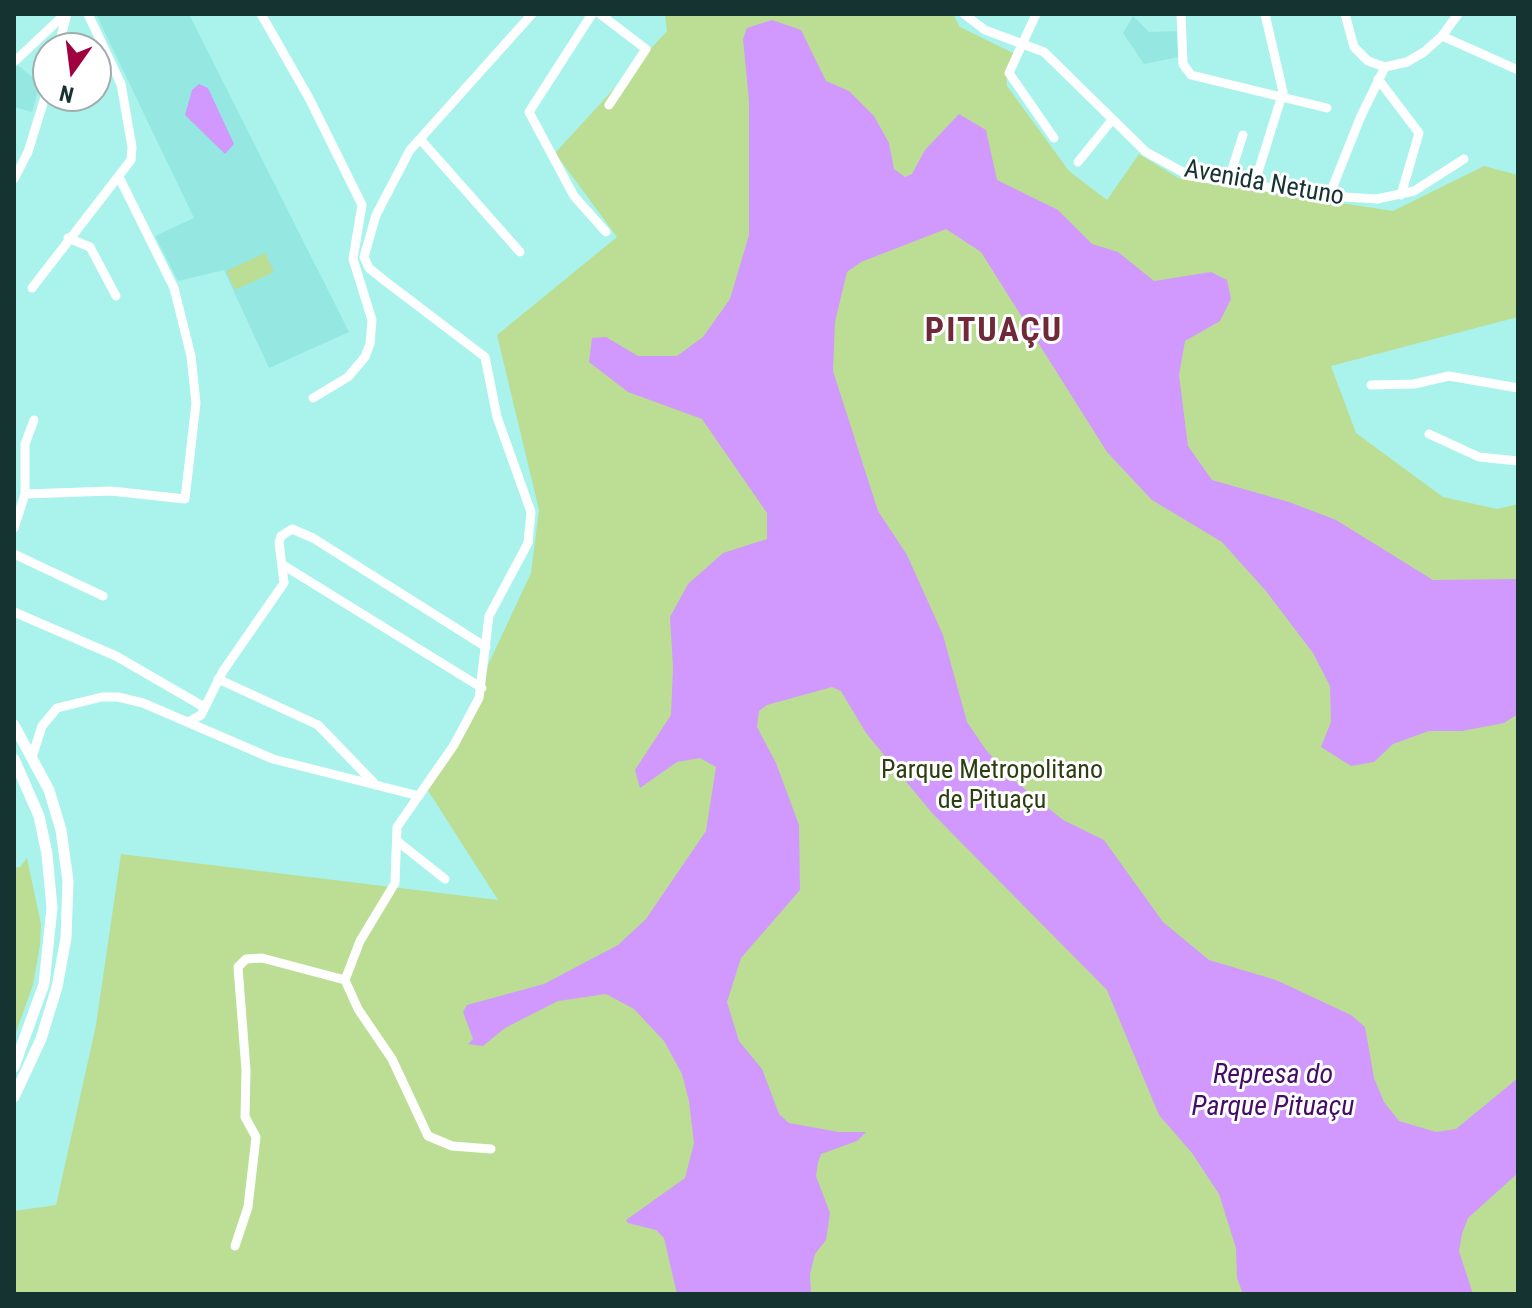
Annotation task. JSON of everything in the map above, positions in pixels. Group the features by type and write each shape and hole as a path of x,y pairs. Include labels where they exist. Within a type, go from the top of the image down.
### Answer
{"main road":[{"path":"14,725 33,754 49,790 61,830 67,910 62,963 49,1016 14,1097"},
{"path":"14,759 32,795 43,835 52,908 44,984 14,1067"}],"street":[{"path":"14,62 66,14"},
{"path":"32,288 68,238 119,177 132,154 126,109 112,60 88,14"},
{"path":"261,14 309,98 362,205 353,259 372,320 370,344 365,357 348,377 313,398"},
{"path":"592,14 529,112 574,196 606,232"},
{"path":"600,14 646,49 609,105"},
{"name":"Avenida Netuno","path":"964,14 985,30 1023,42 1051,58 1146,152 1170,168 1190,176 1368,200 1414,191 1464,159"},
{"path":"1036,14 1010,68 1010,77 1054,138"},
{"path":"1181,14 1186,71 1327,108"},
{"path":"1254,185 1282,96 1283,83 1265,14"},
{"path":"1345,14 1354,47 1368,61 1385,67 1417,57 1442,36 1458,14"},
{"path":"491,1149 452,1146 428,1136 392,1059 358,1009 345,980 360,941 395,883 397,827 463,731 482,688 492,607 528,543 532,522 497,417 488,362 479,351 369,268 364,257 382,203 405,159 528,15"},
{"path":"1442,36 1518,70"},
{"path":"1329,196 1385,67"},
{"path":"1378,79 1419,133 1401,195"},
{"path":"14,179 28,152 40,112"},
{"path":"1078,162 1112,120"},
{"path":"1228,182 1243,135"},
{"path":"420,139 520,252"},
{"path":"25,494 111,491 185,499 196,403 191,356 174,288 119,177"},
{"path":"68,238 90,247 116,296"},
{"path":"1371,385 1414,384 1458,376 1518,388"},
{"path":"14,528 25,494 23,451 34,420"},
{"path":"1429,434 1479,457 1518,461"},
{"path":"188,722 198,719 218,679 284,583 279,542 286,531 298,529 486,647"},
{"path":"14,554 103,596"},
{"path":"283,565 482,688"},
{"path":"14,612 116,656 204,707"},
{"path":"218,679 326,730 377,785"},
{"path":"175,718 184,698"},
{"path":"33,754 50,714 87,700 131,699 273,759 419,796"},
{"path":"397,841 445,879"},
{"path":"235,1246 248,1207 256,1137 245,1117 246,1070 238,967 246,959 262,958 345,980"}],"shaded area":[{"path":"96,14 189,14 349,332 269,368 224,270 178,281 155,236 194,218 112,47 112,32 105,32"},
{"path":"1133,16 1149,32 1177,31 1178,57 1144,64 1123,33"},
{"path":"16,64 32,77 32,112 14,107"}],"green space":[{"name":"Parque Metropolitano de Pituaçu","path":"665,14 953,14 960,27 1017,55 1006,72 1007,86 1069,171 1107,200 1139,154 1178,178 1393,211 1484,166 1518,175 1518,317 1331,366 1356,433 1443,497 1497,509 1518,504 1518,1294 14,1294 14,1211 56,1205 96,1025 121,854 498,900 427,789 481,701 488,665 531,573 539,510 497,335 617,237 555,153 667,31"},
{"path":"265,253 274,272 235,290 226,271"},
{"path":"27,858 41,924 40,945 33,985 14,1038 14,868 20,867"}],"water":[{"name":"Represa do Parque Pituaçu","path":"772,20 801,30 826,81 849,91 874,116 889,143 894,169 905,177 912,174 925,150 959,114 986,130 997,180 1058,210 1092,244 1118,252 1154,281 1211,272 1227,280 1231,299 1220,321 1185,341 1179,375 1188,446 1212,480 1289,502 1336,520 1433,580 1518,579 1518,714 1504,723 1462,731 1429,731 1393,744 1374,762 1351,766 1321,747 1331,722 1330,686 1313,653 1266,591 1222,542 1152,500 1107,452 981,252 946,229 861,262 847,272 835,322 833,371 878,511 907,555 943,635 967,722 986,750 1011,778 1063,820 1104,840 1163,922 1209,960 1276,980 1351,1015 1365,1027 1374,1078 1384,1102 1399,1121 1436,1132 1456,1129 1518,1078 1518,1173 1468,1218 1462,1234 1459,1251 1473,1294 1243,1294 1237,1278 1236,1248 1219,1194 1192,1153 1159,1115 1107,990 932,813 866,733 841,691 832,687 767,705 759,711 757,727 776,763 799,825 800,890 741,958 727,1002 739,1041 762,1069 779,1114 789,1123 839,1132 866,1132 857,1141 821,1154 816,1176 830,1213 826,1240 815,1254 810,1274 811,1294 677,1294 664,1238 656,1230 626,1220 685,1178 694,1143 682,1074 664,1041 634,1009 606,994 558,1001 505,1028 483,1046 468,1044 473,1039 463,1012 467,1005 544,984 618,945 646,919 706,831 716,767 700,758 677,762 640,788 635,770 671,715 673,667 670,617 688,584 723,553 767,539 767,513 702,419 628,392 589,362 592,338 606,337 638,356 677,356 703,337 730,299 749,235 749,101 743,39 747,28"},
{"path":"199,84 208,88 234,144 225,154 185,115 192,90"}],"district":[{"name":"PITUAÇU","path":"994,332"}]}
